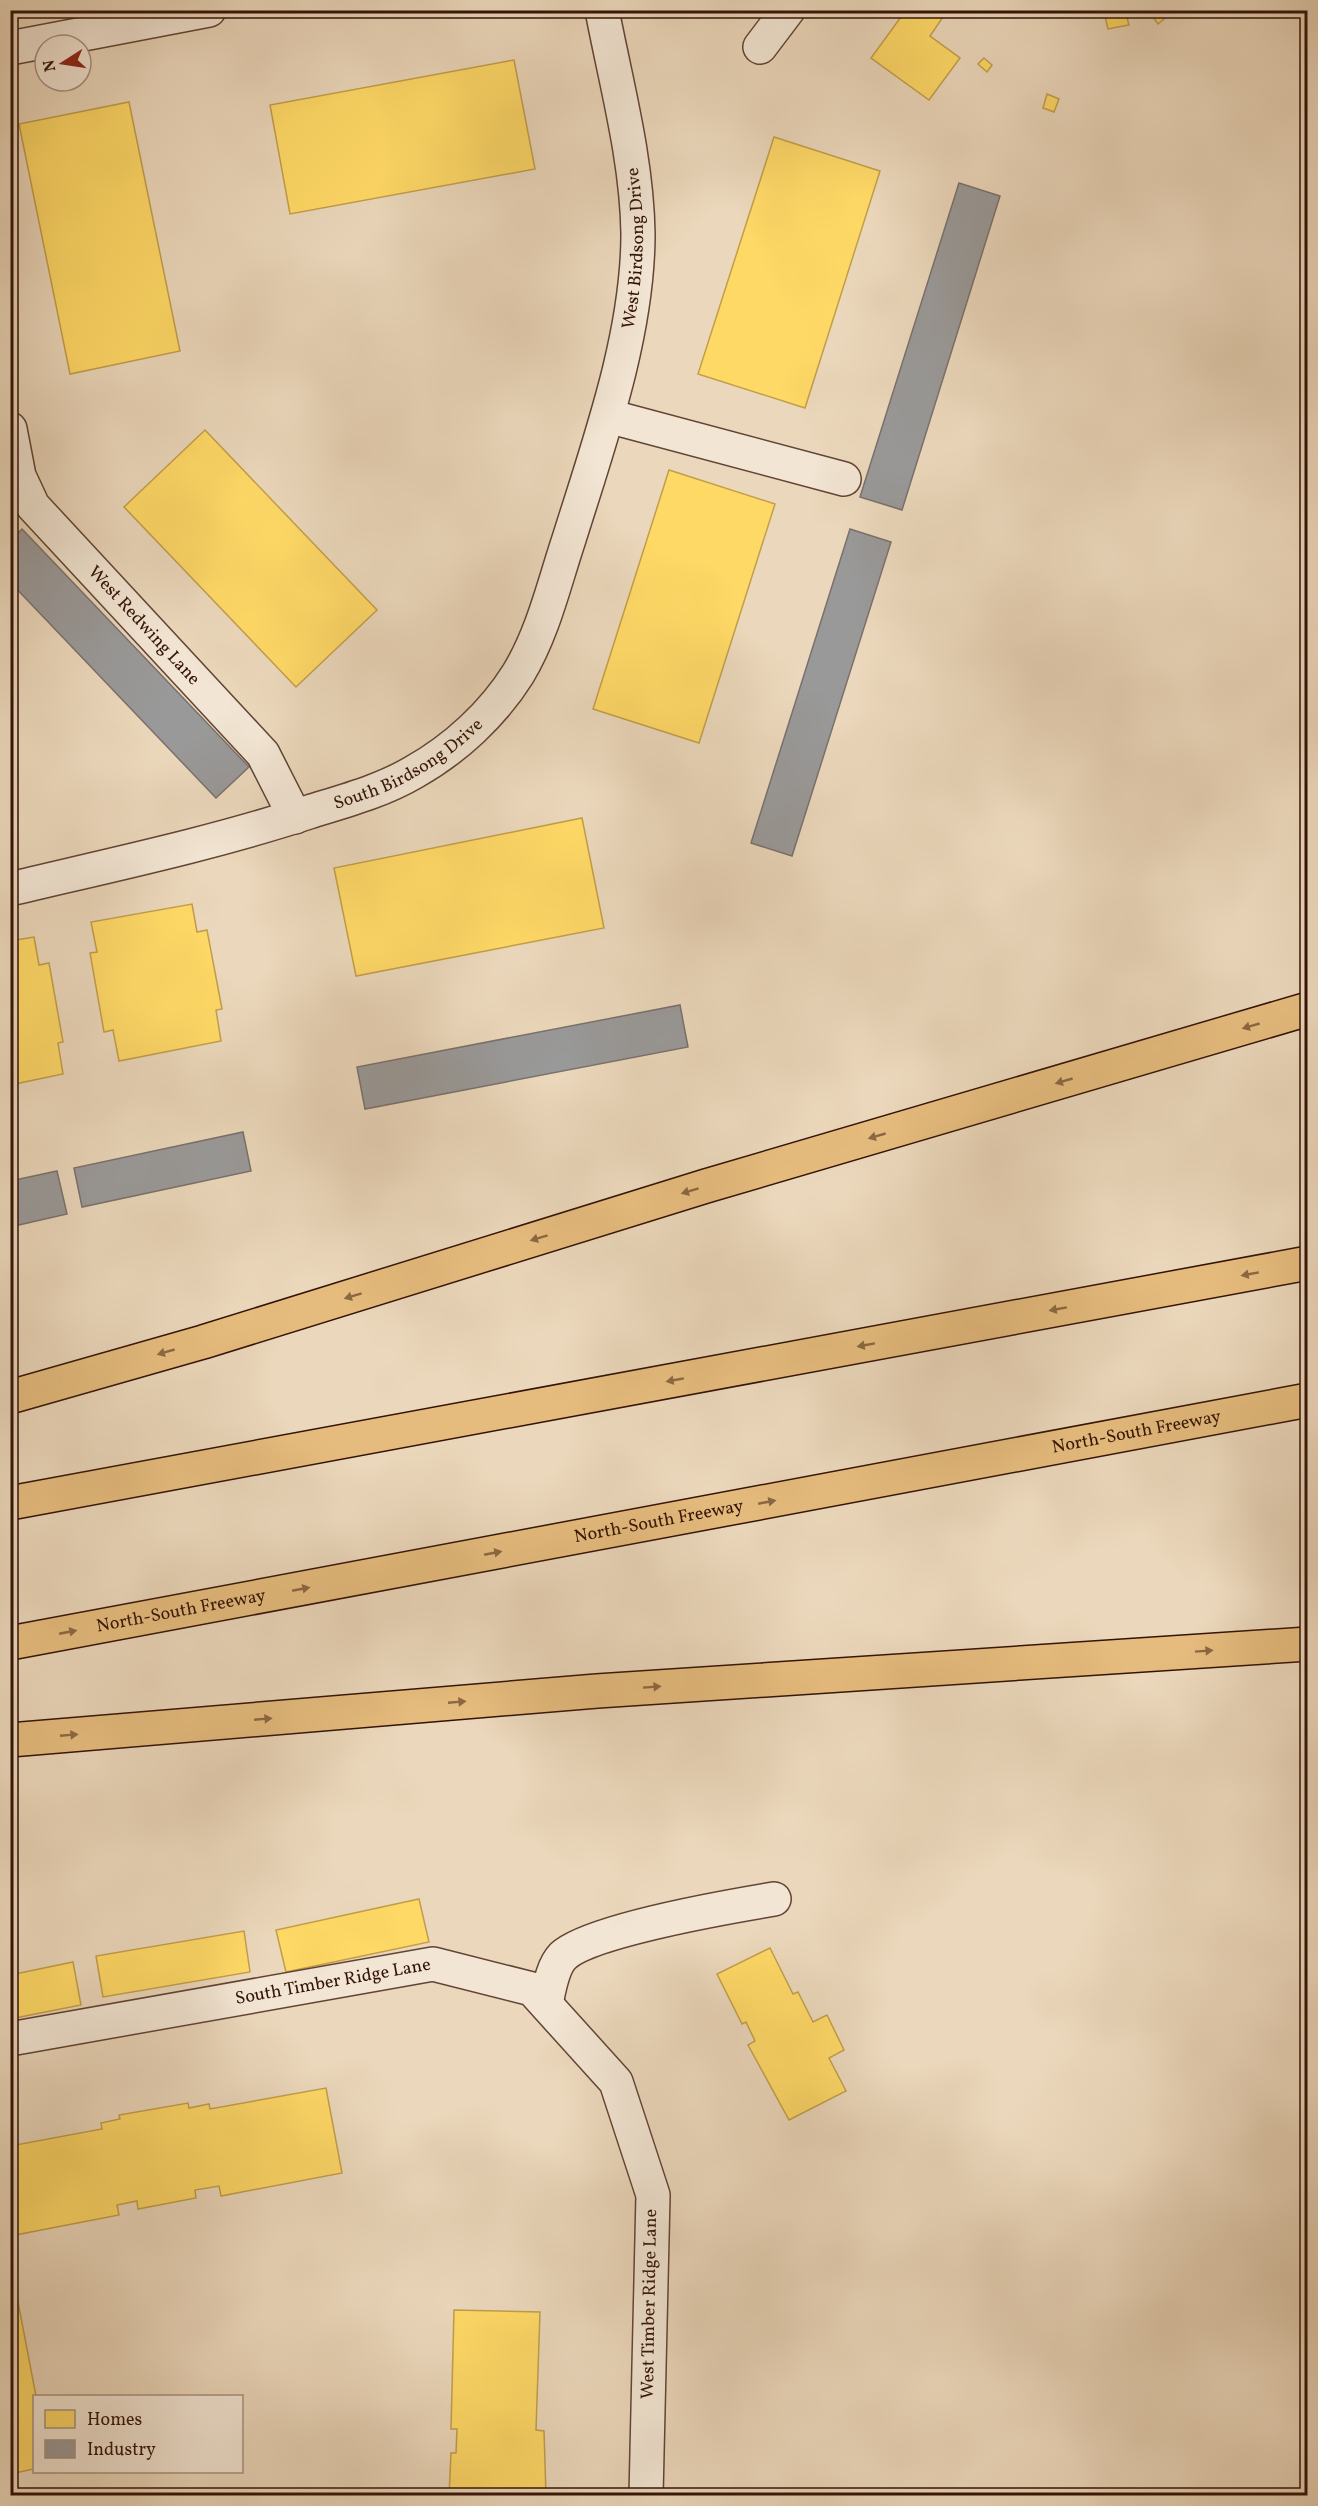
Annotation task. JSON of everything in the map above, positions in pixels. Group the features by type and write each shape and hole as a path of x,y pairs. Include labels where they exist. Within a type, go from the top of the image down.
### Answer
{"highway":[{"path":"10,1397 203,1342 706,1186 1308,1009"},
{"path":"10,1503 1308,1263"},
{"name":"North-South Freeway","path":"10,1643 1308,1400"},
{"path":"10,1740 597,1691 1308,1644"}],"street":[{"path":"10,48 209,10"},
{"name":"West Birdsong Drive","path":"602,10 632,176 638,232 635,289 608,416"},
{"path":"760,46 788,10"},
{"path":"608,416 844,478"},
{"name":"South Birdsong Drive","path":"10,889 229,838 357,797 414,773 455,744 491,710 518,674 538,634 608,416"},
{"name":"West Redwing Lane","path":"10,429 19,476 33,506 263,754 295,817"},
{"path":"546,2004 551,1982 561,1957 583,1944 726,1907 774,1899"},
{"name":"South Timber Ridge Lane","path":"10,2039 433,1964 532,1989 616,2082"},
{"name":"West Timber Ridge Lane","path":"616,2082 653,2195 646,2496"}],"building: Homes":[{"path":"906,10 933,10 943,17 930,36 960,58 929,100 871,58"},
{"path":"1125,10 1129,25 1108,29 1104,12"},
{"path":"1148,10 1175,10 1158,24"},
{"path":"984,58 992,65 987,72 978,64"},
{"path":"514,60 535,169 290,214 270,105"},
{"path":"1047,94 1059,99 1054,112 1043,108"},
{"path":"129,102 180,351 70,374 19,124"},
{"path":"774,137 880,171 805,408 698,374"},
{"path":"205,430 377,610 296,687 124,507"},
{"path":"669,470 775,504 699,743 593,709"},
{"path":"582,818 604,928 356,976 334,868"},
{"path":"192,904 197,932 207,930 222,1009 216,1010 221,1041 119,1061 113,1030 104,1032 90,953 97,952 91,922"},
{"path":"34,937 39,965 49,963 63,1042 58,1043 63,1074 10,1085 10,941"},
{"path":"419,1899 429,1942 286,1972 276,1930"},
{"path":"244,1931 250,1972 103,1997 96,1956"},
{"path":"770,1948 793,1994 798,1992 813,2022 827,2015 844,2050 829,2058 846,2091 789,2120 748,2045 755,2041 746,2022 742,2024 717,1974"},
{"path":"73,1962 81,2005 10,2019 10,1975"},
{"path":"326,2088 342,2173 221,2196 219,2186 195,2190 196,2198 138,2209 137,2201 117,2205 119,2215 10,2236 10,2146 102,2129 101,2123 120,2119 119,2115 188,2103 189,2108 209,2104 210,2109"},
{"path":"10,2260 36,2395 33,2395 33,2469 10,2474"},
{"path":"454,2310 540,2312 536,2430 544,2431 546,2496 449,2496 451,2453 456,2453 457,2429 451,2429"}],"building: Industry":[{"path":"959,183 1000,196 902,510 860,497"},
{"path":"22,529 249,767 216,798 10,582 10,541"},
{"path":"850,529 891,542 792,856 751,843"},
{"path":"680,1005 688,1047 365,1109 357,1067"},
{"path":"243,1132 251,1171 82,1207 74,1168"},
{"path":"57,1171 67,1214 10,1227 10,1181"}]}
